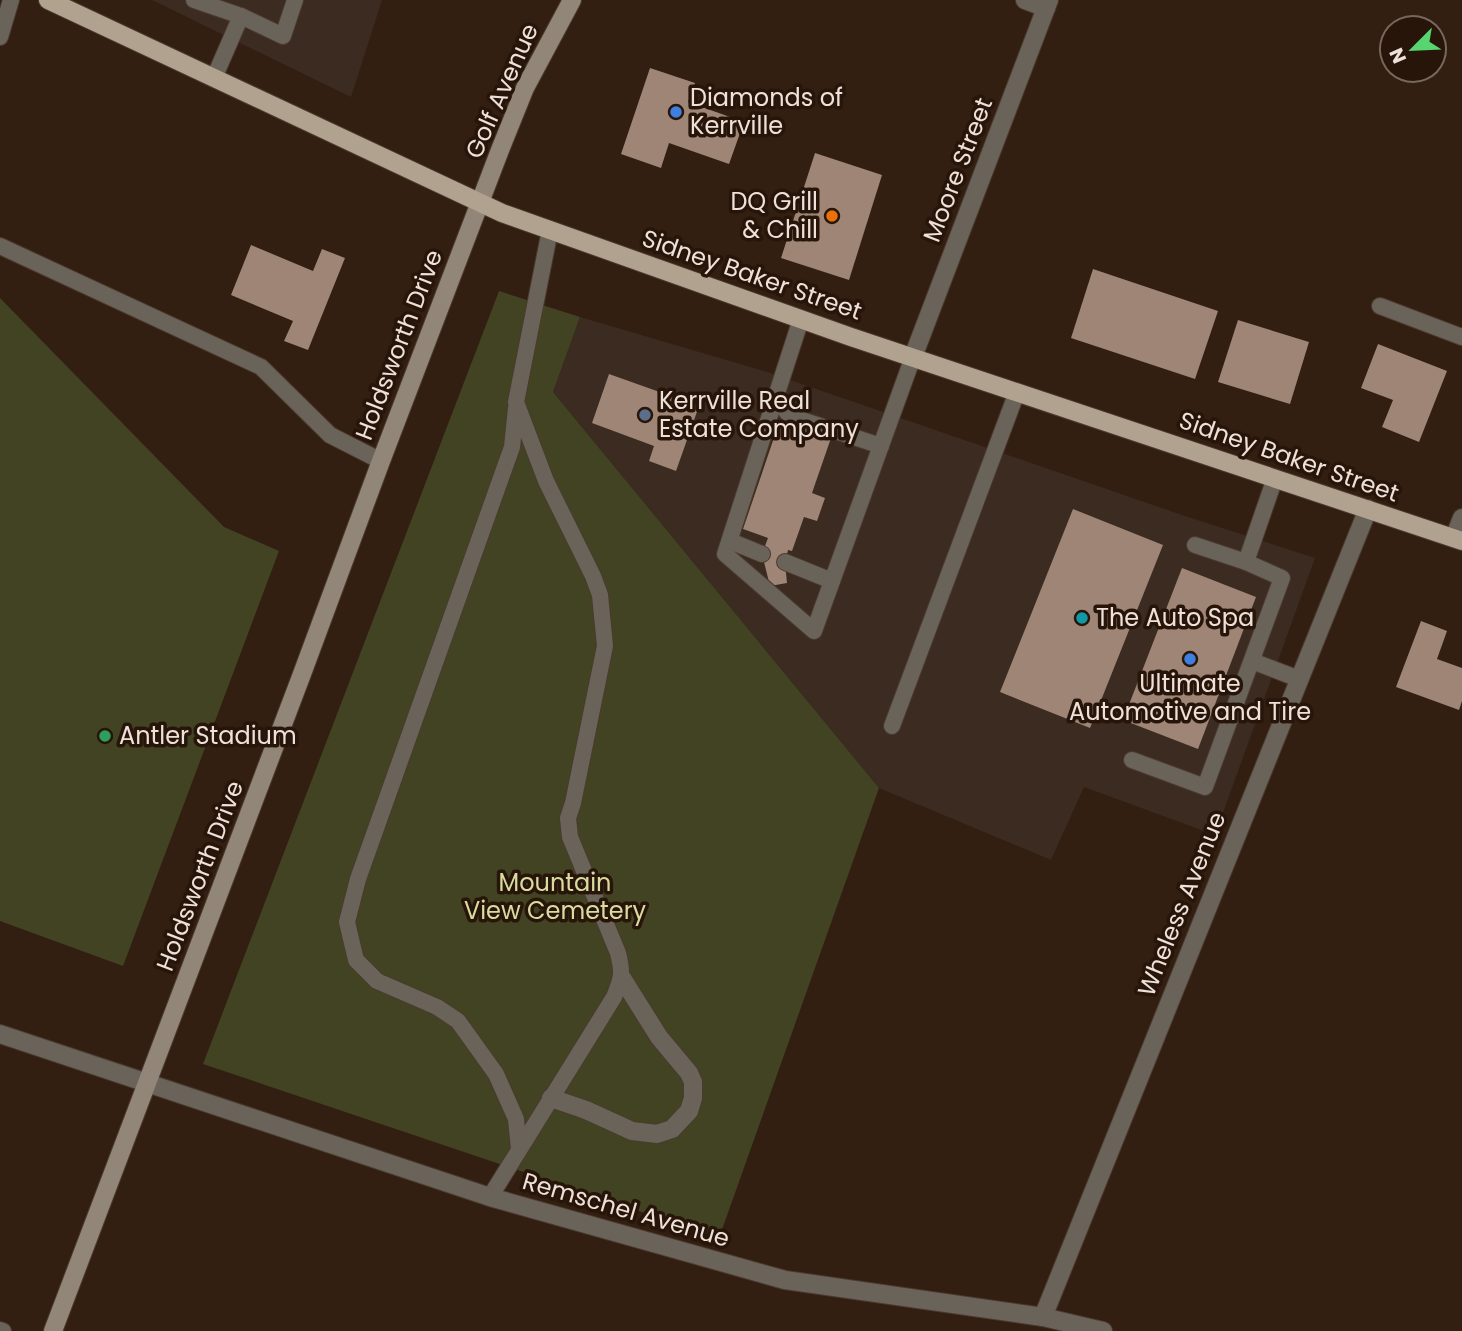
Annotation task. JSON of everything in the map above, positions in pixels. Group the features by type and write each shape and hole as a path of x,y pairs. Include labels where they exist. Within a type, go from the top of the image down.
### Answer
{"main road":[{"name":"Sidney Baker Street","path":"48,0 502,213 801,319 1458,539"},
{"name":"Golf Avenue","path":"480,203 525,88 572,0"},
{"name":"Holdsworth Drive","path":"53,1331 298,686 380,461 480,203"}],"street":[{"path":"1025,0 1048,4"},
{"name":"Moore Street","path":"913,357 1048,4"},
{"name":"Wheless Avenue","path":"1042,1317 1368,509"},
{"path":"1458,539 1462,518"},
{"path":"551,1098 632,1131 657,1134 672,1129 689,1111 693,1098 693,1082 689,1073 659,1037 622,978"},
{"name":"Remschel Avenue","path":"0,1034 490,1197 786,1280 1042,1317 1103,1331"}],"lane":[{"path":"0,37 11,0"},
{"path":"194,0 241,16 283,36 295,0"},
{"path":"214,78 241,16"},
{"path":"520,1149 516,1119 496,1074 457,1021 437,1007 377,981 356,960 346,922 358,879 513,447 516,402 550,230"},
{"path":"0,246 261,367 330,435 380,461"},
{"path":"1380,306 1462,337"},
{"path":"801,319 725,554 814,631 913,357"},
{"path":"892,726 1017,391"},
{"path":"776,398 790,416 881,446"},
{"path":"490,1197 614,996 622,978 618,953 570,837 568,818 606,646 600,595 546,481 516,402"},
{"path":"1246,562 1275,478"},
{"path":"730,541 762,554"},
{"path":"1132,760 1205,787 1282,578 1246,562 1195,545"},
{"path":"785,562 832,581"},
{"path":"1252,661 1299,679"}],"shaded area":[{"path":"152,0 382,0 351,97"},
{"path":"580,317 767,372 1315,558 1215,835 1084,787 1051,860 879,788 553,392"}],"green space":[{"name":"Mountain View Cemetery","path":"499,291 580,317 553,392 879,788 719,1238 203,1064"},
{"name":"Antler Stadium","path":"0,298 224,527 279,551 123,966 0,921"}],"building":[{"name":"Diamonds of Kerrville","path":"650,68 695,83 688,102 744,122 729,164 669,143 661,168 621,154"},
{"name":"DQ Grill & Chill","path":"815,153 882,175 849,280 781,258"},
{"path":"251,245 313,271 322,249 345,258 308,350 284,341 293,321 231,295"},
{"path":"1093,269 1218,311 1195,379 1071,338"},
{"path":"1238,320 1309,342 1290,404 1218,382"},
{"path":"1378,344 1447,371 1419,442 1382,427 1393,400 1361,388"},
{"name":"Kerrville Real Estate Company","path":"609,374 699,406 676,471 649,461 654,446 592,423"},
{"path":"780,420 831,438 812,493 825,498 817,521 804,517 792,551 788,550 785,562 787,583 770,586 762,554 768,538 743,529"},
{"name":"The Auto Spa","path":"1073,509 1163,545 1090,728 1000,692"},
{"name":"Ultimate Automotive and Tire","path":"1182,568 1256,597 1198,749 1123,720"},
{"path":"1421,621 1447,631 1437,659 1462,668 1462,701 1459,710 1396,687"}],"place":[{"name":"Diamonds of Kerrville","path":"676,112"},
{"name":"DQ Grill & Chill","path":"832,216"},
{"name":"Kerrville Real Estate Company","path":"645,415"},
{"name":"The Auto Spa","path":"1082,618"},
{"name":"Ultimate Automotive and Tire","path":"1190,659"},
{"name":"Antler Stadium","path":"105,736"}]}
